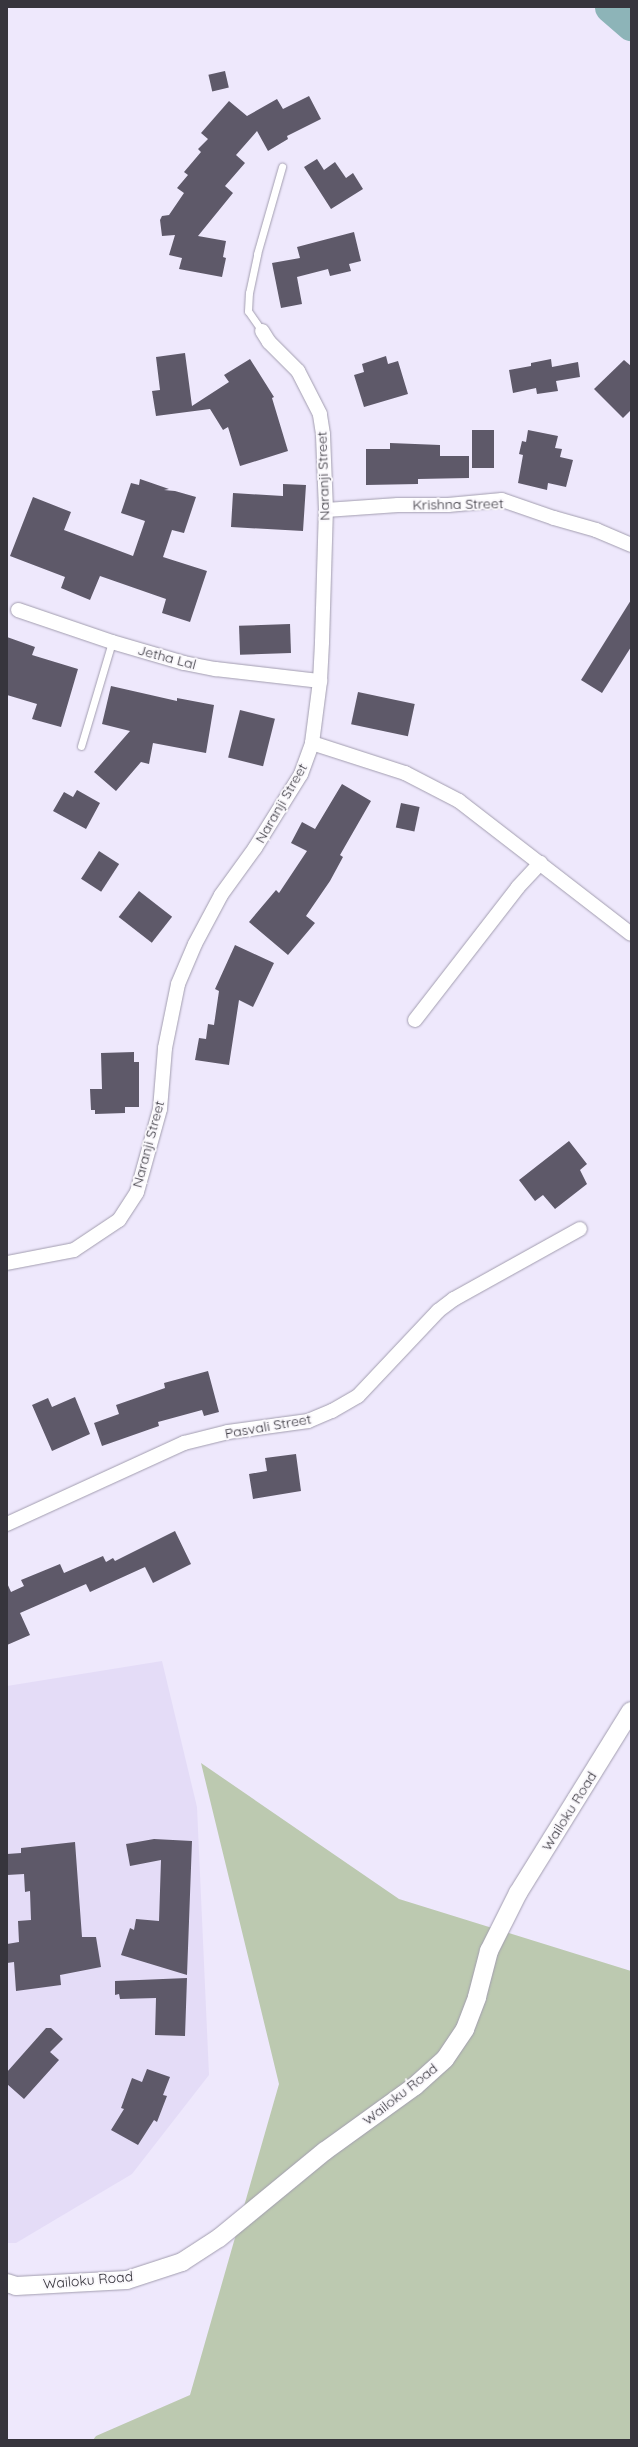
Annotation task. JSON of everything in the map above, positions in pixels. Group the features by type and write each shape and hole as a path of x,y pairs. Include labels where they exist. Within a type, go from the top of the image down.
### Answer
{"street":[{"name":"Naranji Street","path":"7,1263 74,1250 119,1220 137,1192 160,1109 165,1048 178,984 195,944 221,896 255,848 301,774 312,743 320,681 326,510 323,434 320,414 298,371 269,342 262,331"},
{"name":"Krishna Street","path":"326,510 398,505 448,505 502,500 554,518 596,530 631,545"},
{"name":"Jetha Lal","path":"18,610 112,642 184,663 216,669 320,681"},
{"path":"312,743 405,773 427,783 459,801 631,934"},
{"path":"415,1020 518,886 540,863"},
{"name":"Pasvali Street","path":"7,1524 184,1444 228,1432 308,1421 332,1411 358,1396 438,1311 454,1299 580,1229"},
{"name":"Wailoku Road","path":"7,2283 16,2286 127,2280 182,2262 219,2238 325,2151 425,2077 445,2059 465,2030 477,1997 489,1951 518,1893 631,1711"}],"lane":[{"name":"Naranji Street","path":"262,331 248,311 249,293 257,254 282,167"},
{"path":"81,746 112,642"}],"shaded area":[{"path":"162,1661 197,1807 209,2075 132,2174 16,2243 7,2243 7,1686"}],"green space":[{"path":"201,1763 399,1899 631,1971 631,2440 93,2440 96,2436 190,2395 279,2084"}],"building":[{"path":"225,71 229,88 212,91 208,75"},
{"path":"309,96 321,119 287,136 288,139 268,151 257,131 236,155 245,163 225,186 233,193 198,236 226,241 223,257 226,258 222,277 179,269 182,258 169,255 175,235 162,236 160,220 162,216 169,215 184,193 177,188 188,175 184,172 201,152 198,149 208,139 201,133 229,101 247,116 277,99 283,109"},
{"path":"317,159 324,170 335,162 346,178 353,173 363,189 331,209 304,167"},
{"path":"354,232 361,261 349,264 351,271 330,276 328,269 297,277 302,304 281,308 272,263 300,258 297,247"},
{"path":"185,353 192,406 229,382 224,375 250,359 274,397 272,398 288,451 240,466 228,427 223,430 210,409 156,416 152,391 160,390 156,357"},
{"path":"386,356 388,364 398,361 408,394 364,407 354,375 364,372 362,364"},
{"path":"551,359 552,367 578,362 580,377 556,381 558,391 537,394 536,388 513,393 509,370 531,366 531,363"},
{"path":"624,360 631,366 631,410 623,418 594,389"},
{"path":"472,430 494,430 494,468 472,468"},
{"path":"528,430 558,436 555,448 562,449 560,457 573,460 566,487 548,483 547,490 518,483 523,455 519,454 522,441 526,442"},
{"path":"390,443 440,445 440,456 469,456 469,478 418,479 418,484 366,485 366,449 390,449"},
{"path":"140,479 169,489 164,490 175,491 196,497 184,533 172,530 163,557 207,571 190,622 162,613 166,599 100,576 90,600 61,588 65,577 10,556 33,497 71,512 64,530 133,556 145,521 121,513 131,483 139,485"},
{"path":"283,484 306,485 303,531 231,527 233,493 283,496"},
{"path":"631,600 631,647 602,693 581,680"},
{"path":"290,624 291,653 240,655 239,626"},
{"path":"7,637 35,647 32,655 78,669 61,727 32,719 37,704 7,695"},
{"path":"111,686 177,701 177,698 214,705 206,753 153,743 149,764 141,762 116,791 94,772 130,731 102,724"},
{"path":"358,692 415,704 408,736 351,724"},
{"path":"240,710 275,719 263,766 228,758"},
{"path":"342,784 371,801 340,855 343,857 330,881 306,916 315,923 288,955 249,922 276,890 279,893 307,851 291,843 302,822 315,829"},
{"path":"77,790 100,803 86,829 53,811 64,792 73,797"},
{"path":"401,803 420,807 414,831 396,827"},
{"path":"99,851 119,864 101,892 81,879"},
{"path":"139,891 172,917 152,943 119,917"},
{"path":"235,945 274,963 253,1007 239,1000 229,1065 195,1060 199,1038 206,1039 208,1024 214,1025 219,991 215,989"},
{"path":"134,1052 134,1062 139,1062 139,1107 125,1107 125,1113 95,1114 95,1110 91,1110 90,1089 102,1089 101,1053"},
{"path":"569,1141 587,1164 580,1170 587,1184 555,1209 543,1195 535,1201 519,1180"},
{"path":"208,1371 219,1412 204,1416 202,1410 158,1422 159,1426 102,1446 94,1423 119,1414 116,1405 165,1388 164,1383"},
{"path":"75,1397 90,1434 52,1451 32,1405 48,1398 52,1407"},
{"path":"296,1454 301,1491 253,1499 249,1474 267,1471 265,1458"},
{"path":"175,1531 191,1564 153,1583 145,1567 90,1592 86,1584 20,1613 30,1635 7,1645 7,1583 11,1592 24,1586 21,1580 60,1564 64,1573 103,1556 106,1562 113,1558 115,1561"},
{"path":"154,1839 192,1841 187,1975 121,1955 130,1928 134,1930 136,1919 159,1921 161,1860 130,1866 126,1844"},
{"path":"75,1842 82,1937 96,1937 101,1967 60,1975 61,1985 16,1991 14,1962 7,1963 7,1944 19,1942 18,1921 31,1920 30,1891 25,1892 24,1874 7,1875 7,1854 21,1853 21,1848"},
{"path":"187,1978 185,2036 155,2035 156,1998 120,1999 119,1994 115,1995 115,1981"},
{"path":"46,2028 51,2028 63,2039 50,2052 59,2060 24,2099 7,2084 7,2072"},
{"path":"147,2069 170,2077 163,2095 167,2096 157,2122 154,2120 138,2145 111,2130 124,2109 121,2108 132,2078 142,2082"}],"waterway":[{"path":"610,7 631,25"}]}
